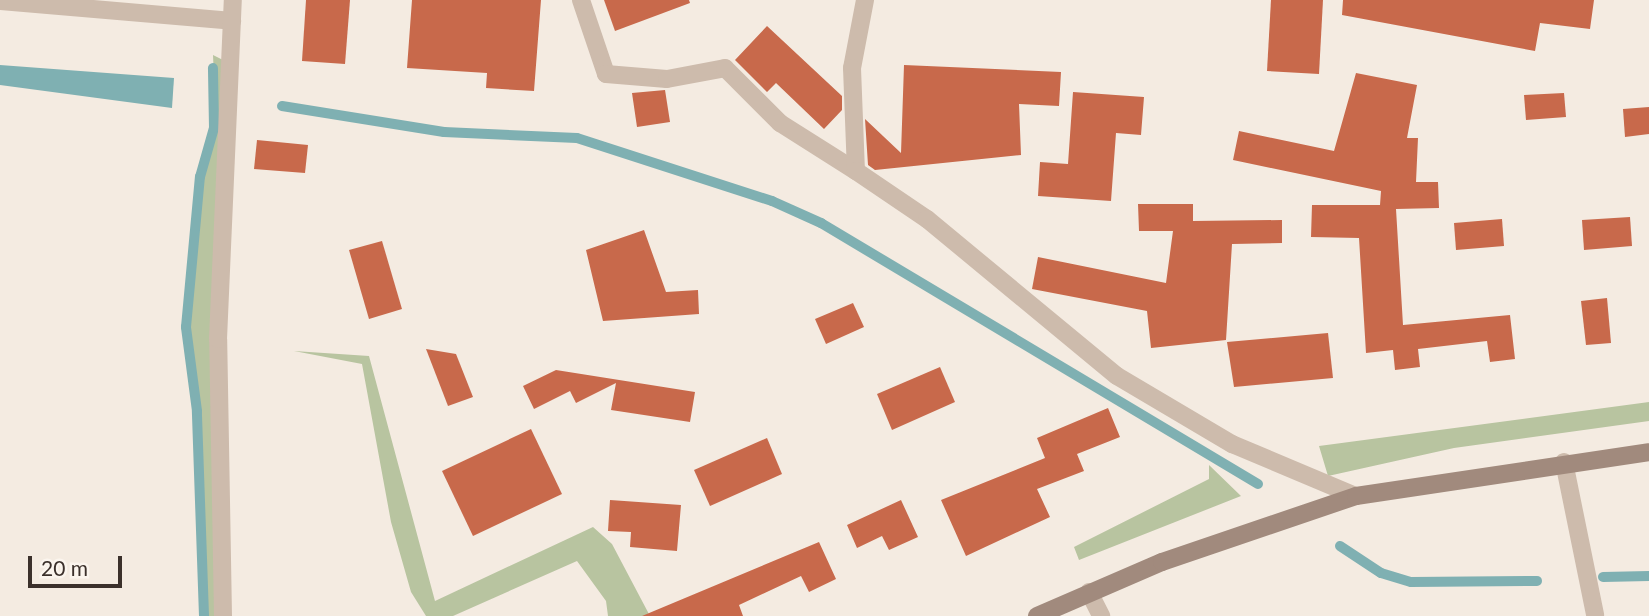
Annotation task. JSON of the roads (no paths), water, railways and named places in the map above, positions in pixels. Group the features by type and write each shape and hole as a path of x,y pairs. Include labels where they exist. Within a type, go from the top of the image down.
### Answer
{"main road":[{"path":"1037,616 1089,592 1356,496 1564,462 1649,452"}],"street":[{"path":"223,616 219,326 233,0"},
{"path":"581,0 606,74 667,79 725,68 780,123 927,219 1117,376 1243,450 1356,496"},
{"path":"856,171 852,68 865,0"},
{"path":"0,1 232,21"},
{"path":"1564,462 1595,615"},
{"path":"1089,592 1101,616"}],"water":[{"path":"0,65 174,78 172,108 0,85"}],"waterway":[{"path":"204,616 197,411 186,327 200,177 214,128 213,68"},
{"path":"282,106 444,132 577,138 772,201 821,223 1258,484"},
{"path":"1340,546 1381,573 1411,582 1537,581"},
{"path":"1603,577 1649,576"}]}
